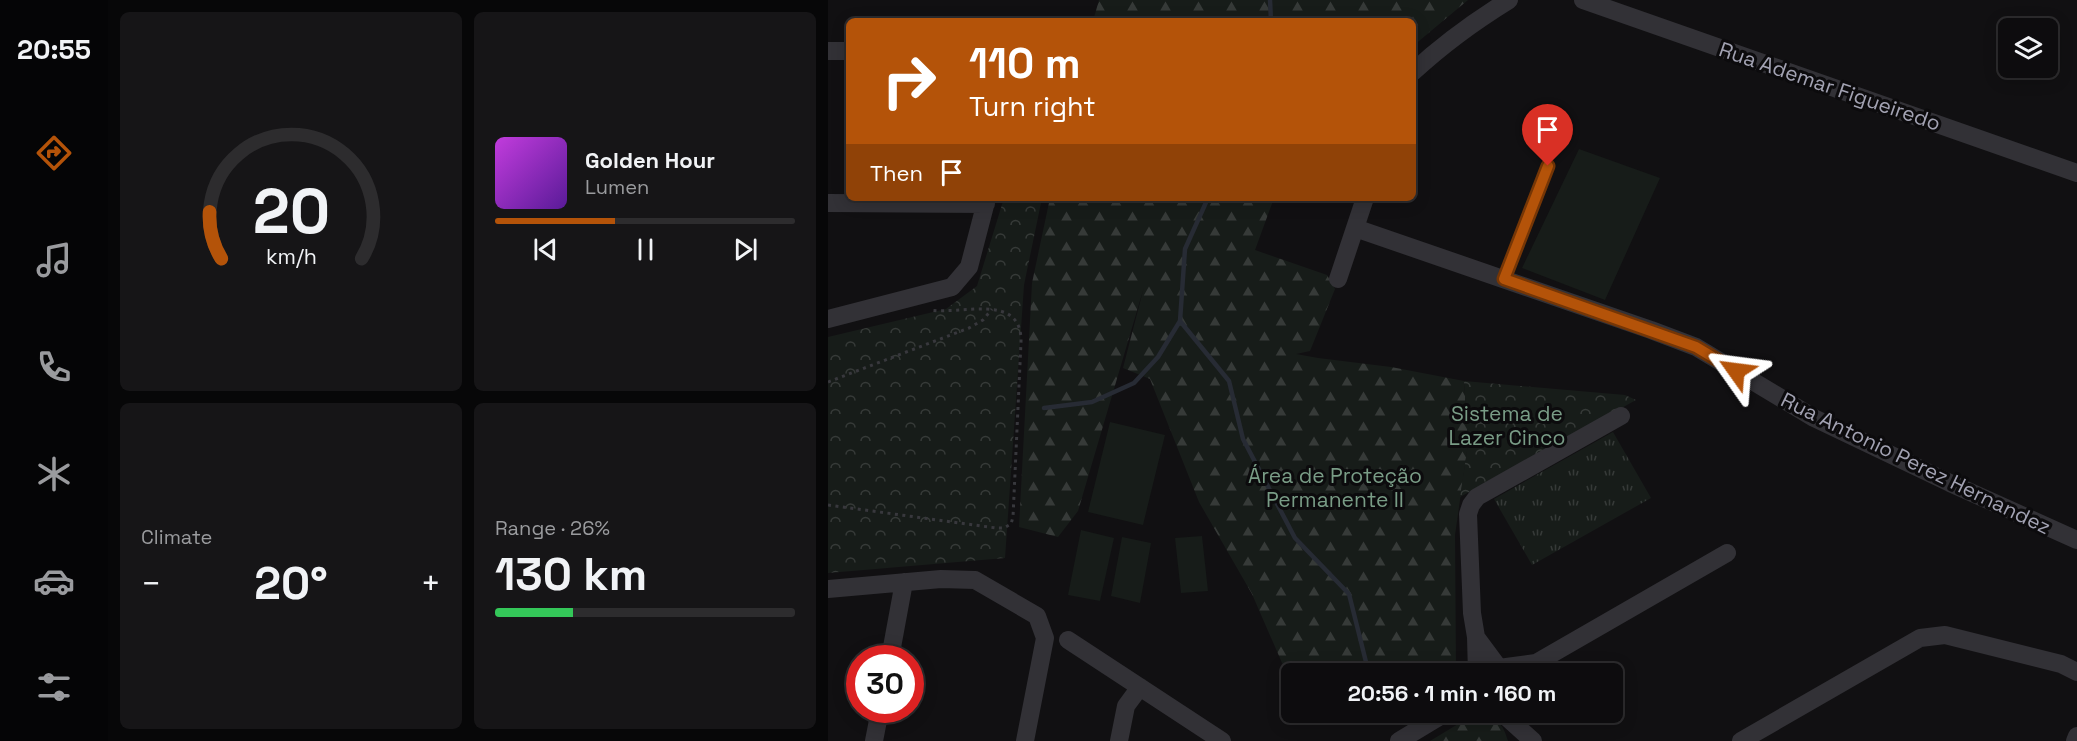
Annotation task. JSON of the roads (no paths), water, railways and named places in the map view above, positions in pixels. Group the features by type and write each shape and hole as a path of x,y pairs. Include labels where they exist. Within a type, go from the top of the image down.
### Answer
{"street":[{"path":"1416,69 1434,52 1509,0"},
{"name":"Rua Ademar Figueiredo","path":"1583,0 2077,173"},
{"path":"828,51 846,51"},
{"path":"828,202 987,201 969,267 952,287 828,319"},
{"path":"1338,279 1364,201"},
{"name":"Rua Antonio Perez Hernandez","path":"1355,228 1696,347 1814,418 2077,540"},
{"path":"1477,663 1471,602 1468,514 1471,505 1477,497 1621,416"},
{"path":"1540,663 1727,553"},
{"path":"828,589 941,579 975,580 1036,616 1045,638 1025,741"},
{"path":"892,645 904,582"},
{"path":"1741,741 1920,638 1931,635 1945,635 2061,664 2077,672"},
{"path":"1476,637 1491,663"},
{"path":"1068,640 1222,741"},
{"path":"1119,741 1126,706 1140,687"},
{"path":"874,741 877,723"},
{"path":"1399,741 1428,723"},
{"path":"2075,741 2077,736"}],"lane":[{"path":"1504,279 1548,166"}],"waterway":[{"path":"1270,0 1271,18"},
{"path":"1207,201 1185,249 1180,321 1229,381 1243,439 1295,538 1349,594 1366,663"},
{"path":"1044,408 1092,402 1134,383 1158,357 1180,321"}],"park label":[{"name":"Sistema de Lazer Cinco","path":"1507,425"},
{"name":"Área de Proteção Permanente II","path":"1335,487"}]}
